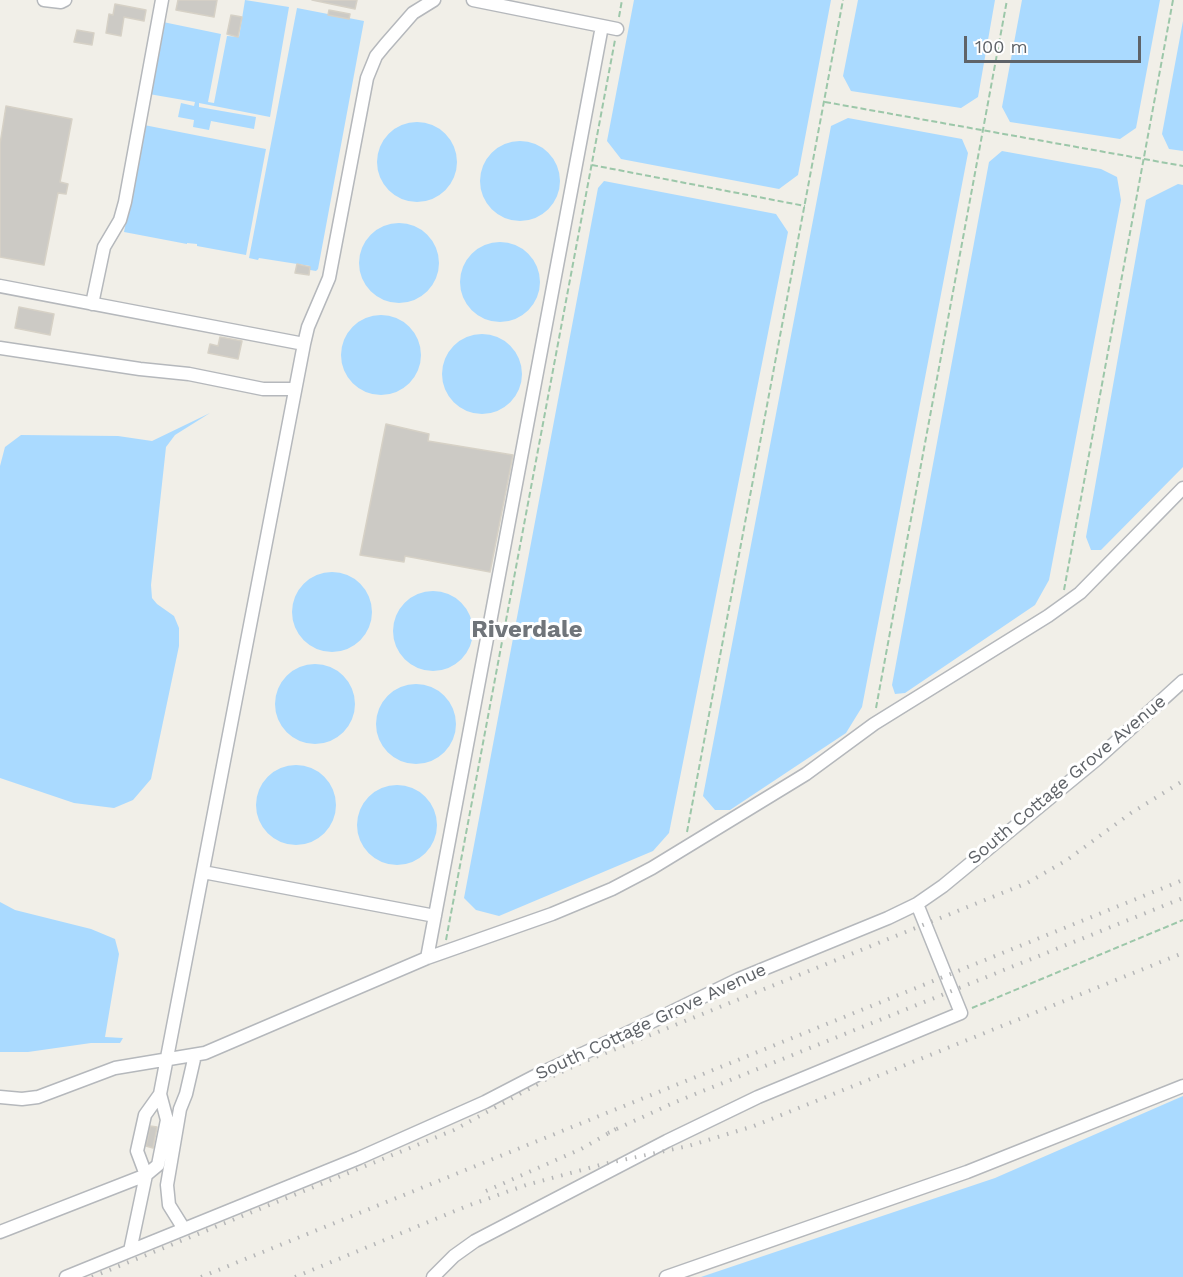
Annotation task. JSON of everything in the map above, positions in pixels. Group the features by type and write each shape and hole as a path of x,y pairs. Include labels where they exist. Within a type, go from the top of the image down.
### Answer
{"street":[{"path":"44,0 61,2 65,0"},
{"path":"92,304 104,247 120,220 125,202 162,0"},
{"path":"130,1251 146,1175 137,1151 145,1115 160,1094 304,344 308,327 329,278 364,90 371,67 385,45 413,13 434,0"},
{"path":"473,0 617,29"},
{"path":"427,957 603,26"},
{"path":"0,286 304,344"},
{"path":"0,348 70,360 189,374 263,389 295,389"},
{"path":"0,1097 22,1099 38,1096 115,1068 205,1053 427,957 552,914 612,889 684,849 806,774 874,724 1080,593 1183,488"},
{"name":"South Cottage Grove Avenue","path":"66,1277 401,1140 485,1102 739,979 917,904 944,886 1097,759 1183,681"},
{"path":"203,872 435,916"},
{"path":"433,1277 454,1256 475,1241 667,1141 758,1097 962,1013 917,904"},
{"path":"184,1229 169,1205 167,1197 180,1109 195,1055"},
{"path":"666,1277 967,1172 1183,1086"},
{"path":"0,1232 146,1175 158,1165 167,1120 160,1094"}],"path":[{"path":"444,952 622,0"},
{"path":"684,849 843,0"},
{"path":"874,724 1007,0"},
{"path":"1061,606 1173,0"},
{"path":"825,102 1183,166"},
{"path":"592,164 805,206"},
{"path":"962,1013 1183,920"}],"water":[{"path":"245,0 289,7 270,117 199,103 199,107 256,117 254,129 211,121 209,130 193,127 194,120 178,117 181,103 194,106 195,102 149,94 163,22 221,34 208,102 214,103 227,36 239,37"},
{"path":"634,0 831,0 798,175 779,189 621,159 607,141"},
{"path":"858,0 995,0 978,97 961,108 851,91 843,76"},
{"path":"1022,0 1160,0 1136,128 1120,139 1010,122 1002,107"},
{"path":"297,8 364,21 316,271 310,270 310,266 249,258"},
{"path":"1183,21 1183,151 1169,149 1162,134"},
{"path":"848,118 962,139 968,153 862,707 846,733 730,810 715,810 703,796 831,126"},
{"path":"417,122 432,125 445,134 454,147 457,162 454,177 445,190 432,199 417,202 402,199 389,190 380,177 377,162 380,147 389,134 402,125"},
{"path":"144,125 266,149 246,255 124,232"},
{"path":"520,141 535,144 548,153 557,166 560,181 557,196 548,209 535,218 520,221 505,218 492,209 483,196 480,181 483,166 492,153 505,144"},
{"path":"1002,151 1101,169 1117,177 1121,200 1049,580 1035,605 905,693 895,694 892,685 989,162"},
{"path":"604,181 776,214 788,232 669,833 653,851 499,916 476,910 464,898 598,188"},
{"path":"1178,184 1183,185 1183,467 1101,550 1091,550 1086,537 1146,200"},
{"path":"399,223 414,226 427,235 436,248 439,263 436,278 427,291 414,300 399,303 384,300 371,291 362,278 359,263 362,248 371,235 384,226"},
{"path":"500,242 515,245 528,254 537,267 540,282 537,297 528,310 515,319 500,322 485,319 472,310 463,297 460,282 463,267 472,254 485,245"},
{"path":"381,315 396,318 409,327 418,340 421,355 418,370 409,383 396,392 381,395 366,392 353,383 344,370 341,355 344,340 353,327 366,318"},
{"path":"482,334 497,337 510,346 519,359 522,374 519,389 510,402 497,411 482,414 467,411 454,402 445,389 442,374 445,359 454,346 467,337"},
{"path":"210,413 175,435 166,447 151,585 152,598 174,616 179,628 179,646 151,779 133,800 114,808 74,803 0,778 0,466 5,447 21,435 118,436 152,441"},
{"path":"332,572 347,575 360,584 369,597 372,612 369,627 360,640 347,649 332,652 317,649 304,640 295,627 292,612 295,597 304,584 317,575"},
{"path":"433,591 448,594 461,603 470,616 473,631 470,646 461,659 448,668 433,671 418,668 405,659 396,646 393,631 396,616 405,603 418,594"},
{"path":"315,664 330,667 343,676 352,689 355,704 352,719 343,732 330,741 315,744 300,741 287,732 278,719 275,704 278,689 287,676 300,667"},
{"path":"416,684 431,687 444,696 453,709 456,724 453,739 444,752 431,761 416,764 401,761 388,752 379,739 376,724 379,709 388,696 401,687"},
{"path":"296,765 311,768 324,777 333,790 336,805 333,820 324,833 311,842 296,845 281,842 268,833 259,820 256,805 259,790 268,777 281,768"},
{"path":"397,785 412,788 425,797 434,810 437,825 434,840 425,853 412,862 397,865 382,862 369,853 360,840 357,825 360,810 369,797 382,788"},
{"path":"0,902 15,910 91,929 115,939 119,954 105,1037 123,1038 120,1043 91,1043 28,1052 0,1052"},
{"path":"1183,1096 1183,1277 701,1277 995,1178"}],"building":[{"path":"178,0 217,0 214,17 176,10"},
{"path":"312,0 357,0 355,9"},
{"path":"115,4 146,10 144,21 124,17 121,36 106,33 109,14 113,15"},
{"path":"329,10 350,14 349,19 328,15"},
{"path":"231,15 242,17 238,37 227,34"},
{"path":"77,30 94,33 92,45 74,42"},
{"path":"6,106 72,119 60,182 68,184 66,194 58,193 44,265 0,257 0,144"},
{"path":"297,264 310,267 309,275 295,273"},
{"path":"19,307 54,314 50,335 15,328"},
{"path":"220,337 242,341 238,359 208,353 210,344 218,346"},
{"path":"386,424 429,434 428,441 513,455 490,572 405,556 404,562 360,555"},
{"path":"150,1126 157,1127 153,1148 146,1146"}],"railway":[{"path":"92,1277 454,1130 581,1063 1027,883 1067,860 1131,813 1183,781"},
{"path":"201,1277 1183,880"},
{"path":"608,1133 673,1103 1183,898"},
{"path":"295,1277 467,1206 526,1185 604,1164 688,1146 754,1126 1183,953"},
{"path":"486,1191 581,1149 616,1129"}],"district":[{"name":"Riverdale","path":"527,630"}]}
